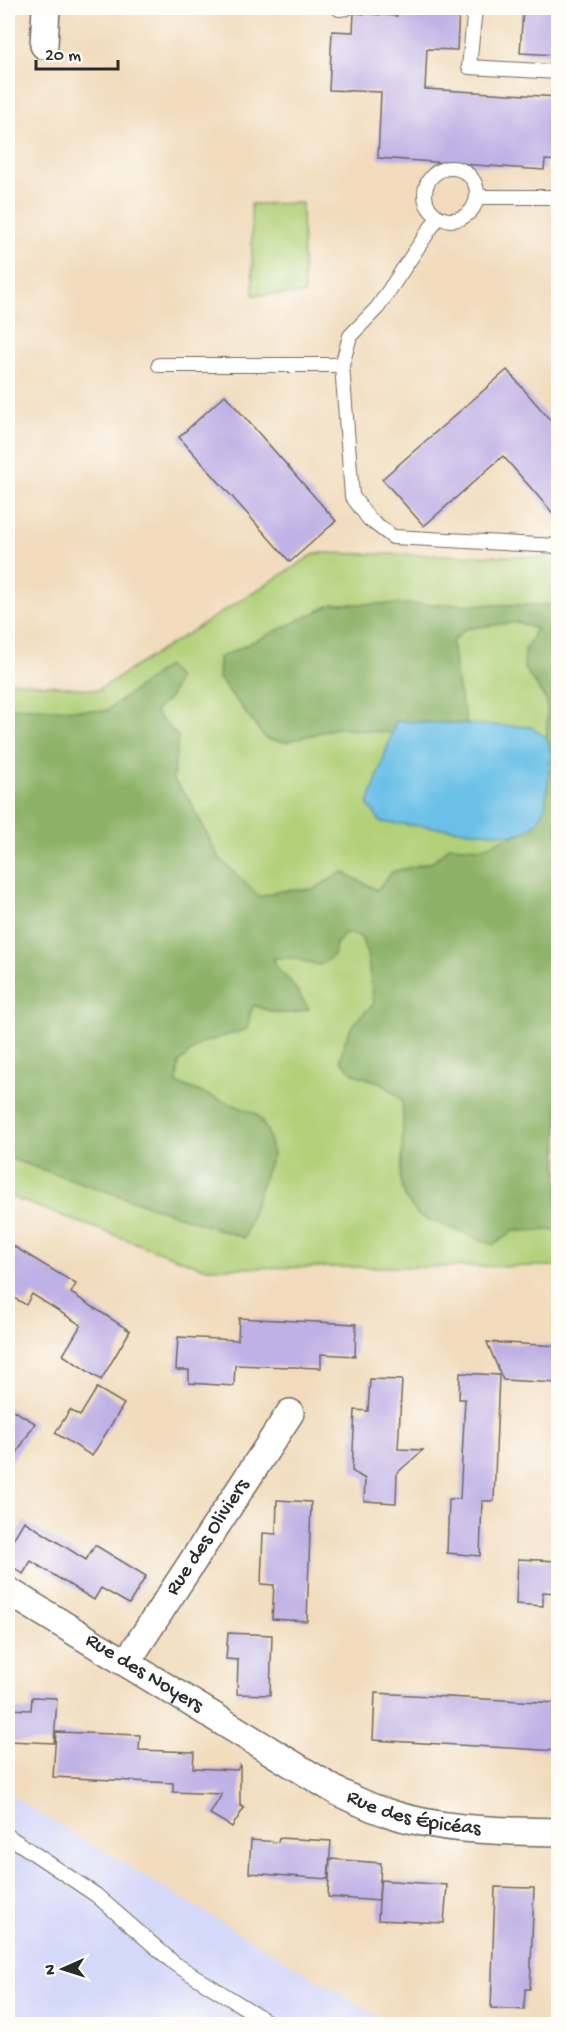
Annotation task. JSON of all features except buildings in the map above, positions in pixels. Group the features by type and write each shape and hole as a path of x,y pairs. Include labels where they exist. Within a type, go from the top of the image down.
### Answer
{"street":[{"path":"44,45 46,8"},
{"name":"Rue des Oliviers","path":"126,1663 290,1413"},
{"name":"Rue des Noyers","path":"8,1591 281,1757"},
{"name":"Rue des Épicéas","path":"281,1757 338,1792 384,1812 425,1823 477,1830 558,1832"}],"lane":[{"path":"475,8 469,68 558,72"},
{"path":"454,167 464,170 472,177 477,186 478,197 468,215 458,220 448,220 438,217 430,210 425,201 424,191 434,173 444,168 454,167"},
{"path":"478,197 558,196"},
{"path":"438,217 378,307 350,336 342,365 352,496 369,519 393,537 558,546"},
{"path":"159,365 342,365"},
{"path":"8,1836 96,1895 176,1964 271,2025"}],"shaded area":[{"path":"8,1794 391,2024 8,2024"}],"green space":[{"path":"302,203 304,294 253,295 251,204"},
{"path":"316,553 558,557 558,1266 204,1268 8,1196 8,681 98,690"},
{"path":"333,604 558,605 558,1230 513,1231 494,1245 419,1216 405,1198 400,1178 402,1100 382,1083 354,1074 340,1059 351,1028 374,1004 367,954 361,937 345,933 336,944 334,955 320,965 291,958 274,958 277,969 291,982 309,1009 294,1013 281,1013 254,1005 248,1029 201,1043 179,1063 177,1083 257,1114 267,1130 273,1155 244,1238 8,1158 8,707 106,711 167,666 178,678 170,697 155,712 178,736 173,780 189,799 219,858 260,897 277,891 314,889 343,872 377,890 392,872 432,862 450,846 481,848 526,831 551,753 547,738 547,701 524,668 525,650 536,629 517,622 465,629 452,642 458,688 467,724 396,721 392,733 336,728 286,742 266,739 218,677 219,658"}],"water":[{"path":"396,721 531,727 547,738 551,753 545,808 537,823 526,831 512,835 381,822 368,805"}]}
